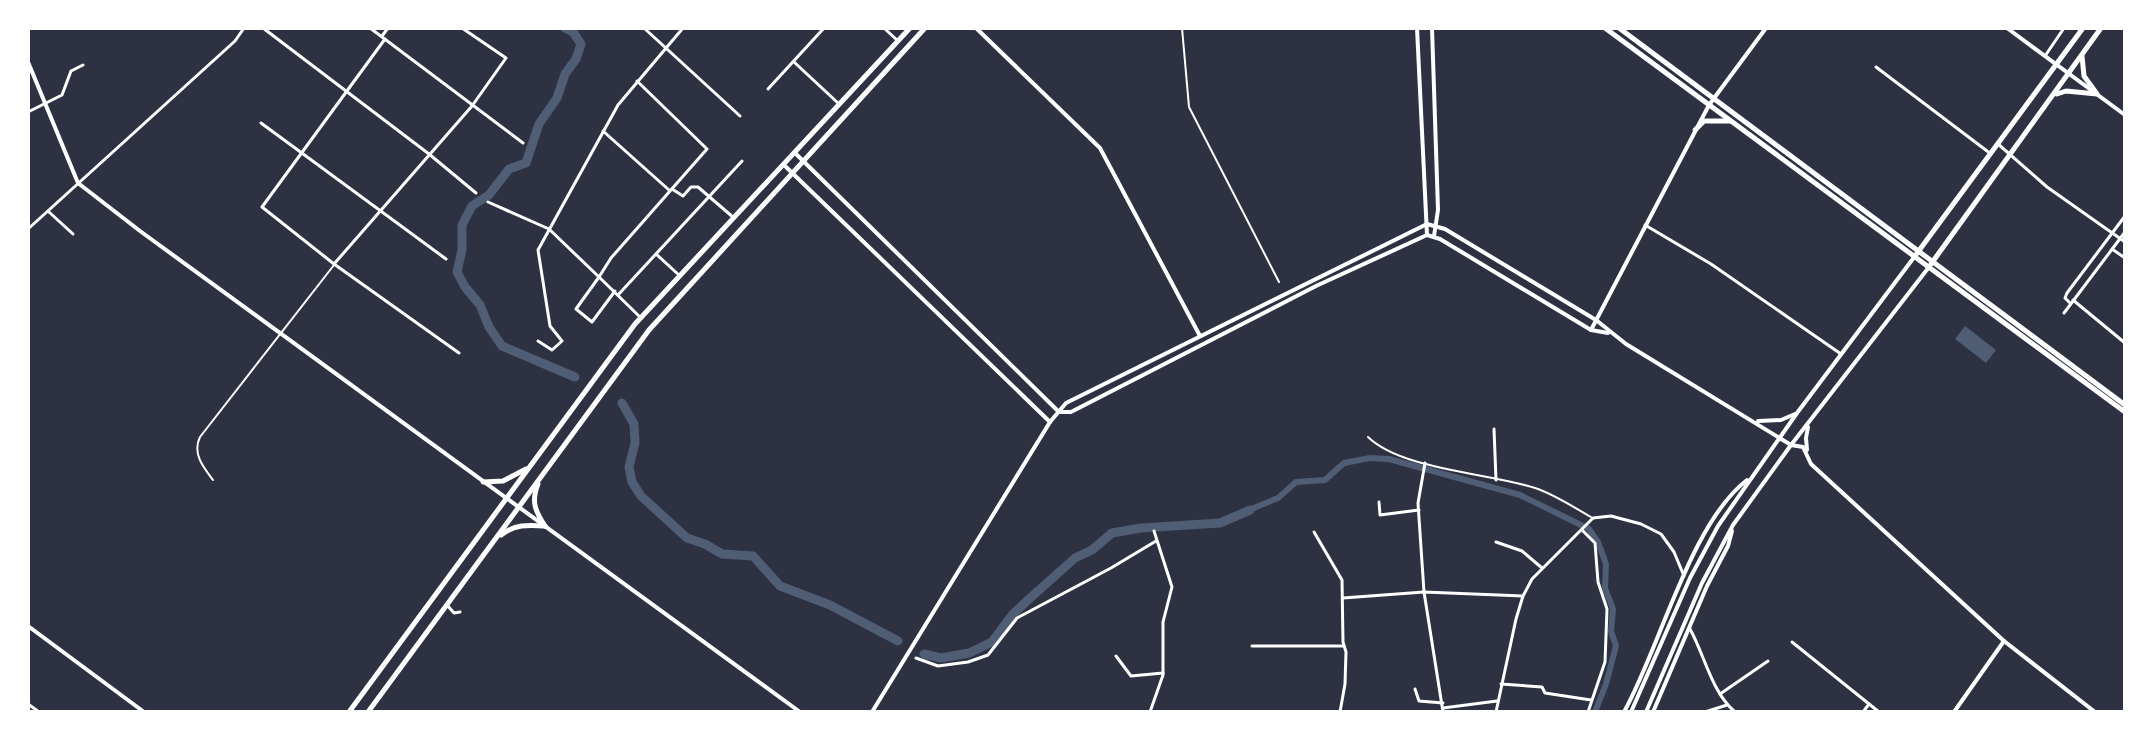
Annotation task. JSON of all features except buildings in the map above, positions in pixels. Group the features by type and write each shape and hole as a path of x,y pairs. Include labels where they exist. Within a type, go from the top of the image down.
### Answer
{"main road":[{"path":"368,712 649,330 925,28"},
{"path":"976,28 1100,148 1204,343"},
{"path":"1417,28 1427,235"},
{"path":"1432,28 1437,226 1434,236"},
{"path":"1605,28 1931,264 2125,412"},
{"path":"1619,28 1917,254"},
{"path":"1591,330 1713,98 1766,28"},
{"path":"2007,28 2125,115"},
{"path":"1631,712 1690,578 1718,526 1797,413 2083,28"},
{"path":"1646,712 1702,583 1733,525 1943,248 2101,28"},
{"path":"349,712 641,317 909,29"},
{"path":"2082,55 2084,76 2097,94"},
{"path":"28,62 78,183 800,712"},
{"path":"2053,97 2066,91 2097,94"},
{"path":"1695,130 1704,121 1731,121"},
{"path":"795,153 1059,412 1071,412 1327,281 1427,235 1434,236 1591,330 1610,333"},
{"path":"784,165 1050,422"},
{"path":"872,712 1050,422 1066,403 1427,224 1437,226 1596,320 1610,333 1791,445 1803,447 1811,464 2004,641 2095,712"},
{"path":"1943,248 1941,260 1946,271"},
{"path":"1931,264 1946,271 2125,405"},
{"path":"1756,421 1781,420 1797,413"},
{"path":"1810,423 1806,438 1811,464"},
{"path":"483,482 503,481 530,467"},
{"path":"542,475 533,500 545,526"},
{"path":"1624,712 1684,576 1708,530 1734,490 1752,477"},
{"path":"1653,712 1728,546 1733,525"},
{"path":"491,545 510,528 545,526"},
{"path":"1708,530 1718,526"},
{"path":"28,626 144,712"},
{"path":"28,636 33,631"},
{"path":"1954,712 2004,641"},
{"path":"1655,694 1666,684"}],"street":[{"path":"28,229 235,41 244,28"},
{"path":"263,28 476,193"},
{"path":"370,28 523,143"},
{"path":"388,28 262,207 334,264 459,353"},
{"path":"213,480 198,455 197,443 334,264 472,106 506,58 462,28"},
{"path":"644,28 740,116"},
{"path":"538,341 552,350 562,341 550,326 538,250 618,105 683,28"},
{"path":"768,89 824,28"},
{"path":"884,28 898,41"},
{"path":"1182,28 1189,107 1279,282"},
{"path":"2045,56 2064,28"},
{"path":"794,62 840,104"},
{"path":"28,112 62,95 71,71 83,65"},
{"path":"1876,67 1991,154"},
{"path":"637,81 707,149 611,258 576,309 592,322 742,161"},
{"path":"261,123 446,259"},
{"path":"603,131 671,190 683,196 695,186 712,196 734,218"},
{"path":"1998,144 2047,187 2125,242"},
{"path":"488,202 549,229 641,317"},
{"path":"48,211 73,234"},
{"path":"2125,216 2065,298 2125,343"},
{"path":"1645,225 1721,271 1841,354"},
{"path":"2064,313 2125,232"},
{"path":"2112,249 2125,258"},
{"path":"656,253 680,276"},
{"path":"1494,429 1496,480"},
{"path":"1368,437 1388,451 1425,463 1536,488 1593,518 1611,516 1641,524 1661,534 1674,552 1684,576"},
{"path":"1425,463 1419,510 1424,592 1443,708"},
{"path":"1379,502 1380,515 1419,510"},
{"path":"1496,712 1523,596 1532,579 1593,518"},
{"path":"1582,530 1595,543 1598,582 1607,609 1605,662 1588,712"},
{"path":"1150,712 1163,673 1163,622 1172,587 1154,531"},
{"path":"1314,532 1342,580 1345,684 1340,712"},
{"path":"916,658 938,666 968,662 988,655 1017,618 1156,541"},
{"path":"1496,542 1522,551 1543,568 1541,570"},
{"path":"1342,598 1424,592 1523,596"},
{"path":"447,605 454,613 460,612"},
{"path":"1689,628 1720,694 1735,712"},
{"path":"1792,642 1879,712"},
{"path":"1252,646 1344,646"},
{"path":"1116,656 1131,676 1163,673"},
{"path":"1720,694 1768,661"},
{"path":"1501,684 1542,687 1545,693 1591,700"},
{"path":"1415,689 1419,701 1443,708 1497,701"},
{"path":"28,704 39,712"},
{"path":"1863,712 1869,704"},
{"path":"1705,712 1727,705"}],"water":[{"path":"1965,326 1996,350 1986,363 1955,339"}],"waterway":[{"path":"565,28 573,32 581,44 576,59 565,74 557,98 539,124 526,163 509,169 489,195 472,206 462,225 462,250 457,272 480,305 489,327 502,346 575,377"},
{"path":"622,403 634,424 635,443 629,467 632,482 641,496 687,538 722,554 753,556 780,586 830,605 898,641"},
{"path":"1249,510 1278,498 1296,482 1325,480 1344,463 1370,458 1389,459 1520,495 1589,529 1598,542 1606,564 1605,588 1613,609 1611,631 1616,646 1595,712"},
{"path":"924,654 941,658 969,653 992,642 1028,600 1075,558 1092,550 1112,533 1220,523 1250,510"}]}
